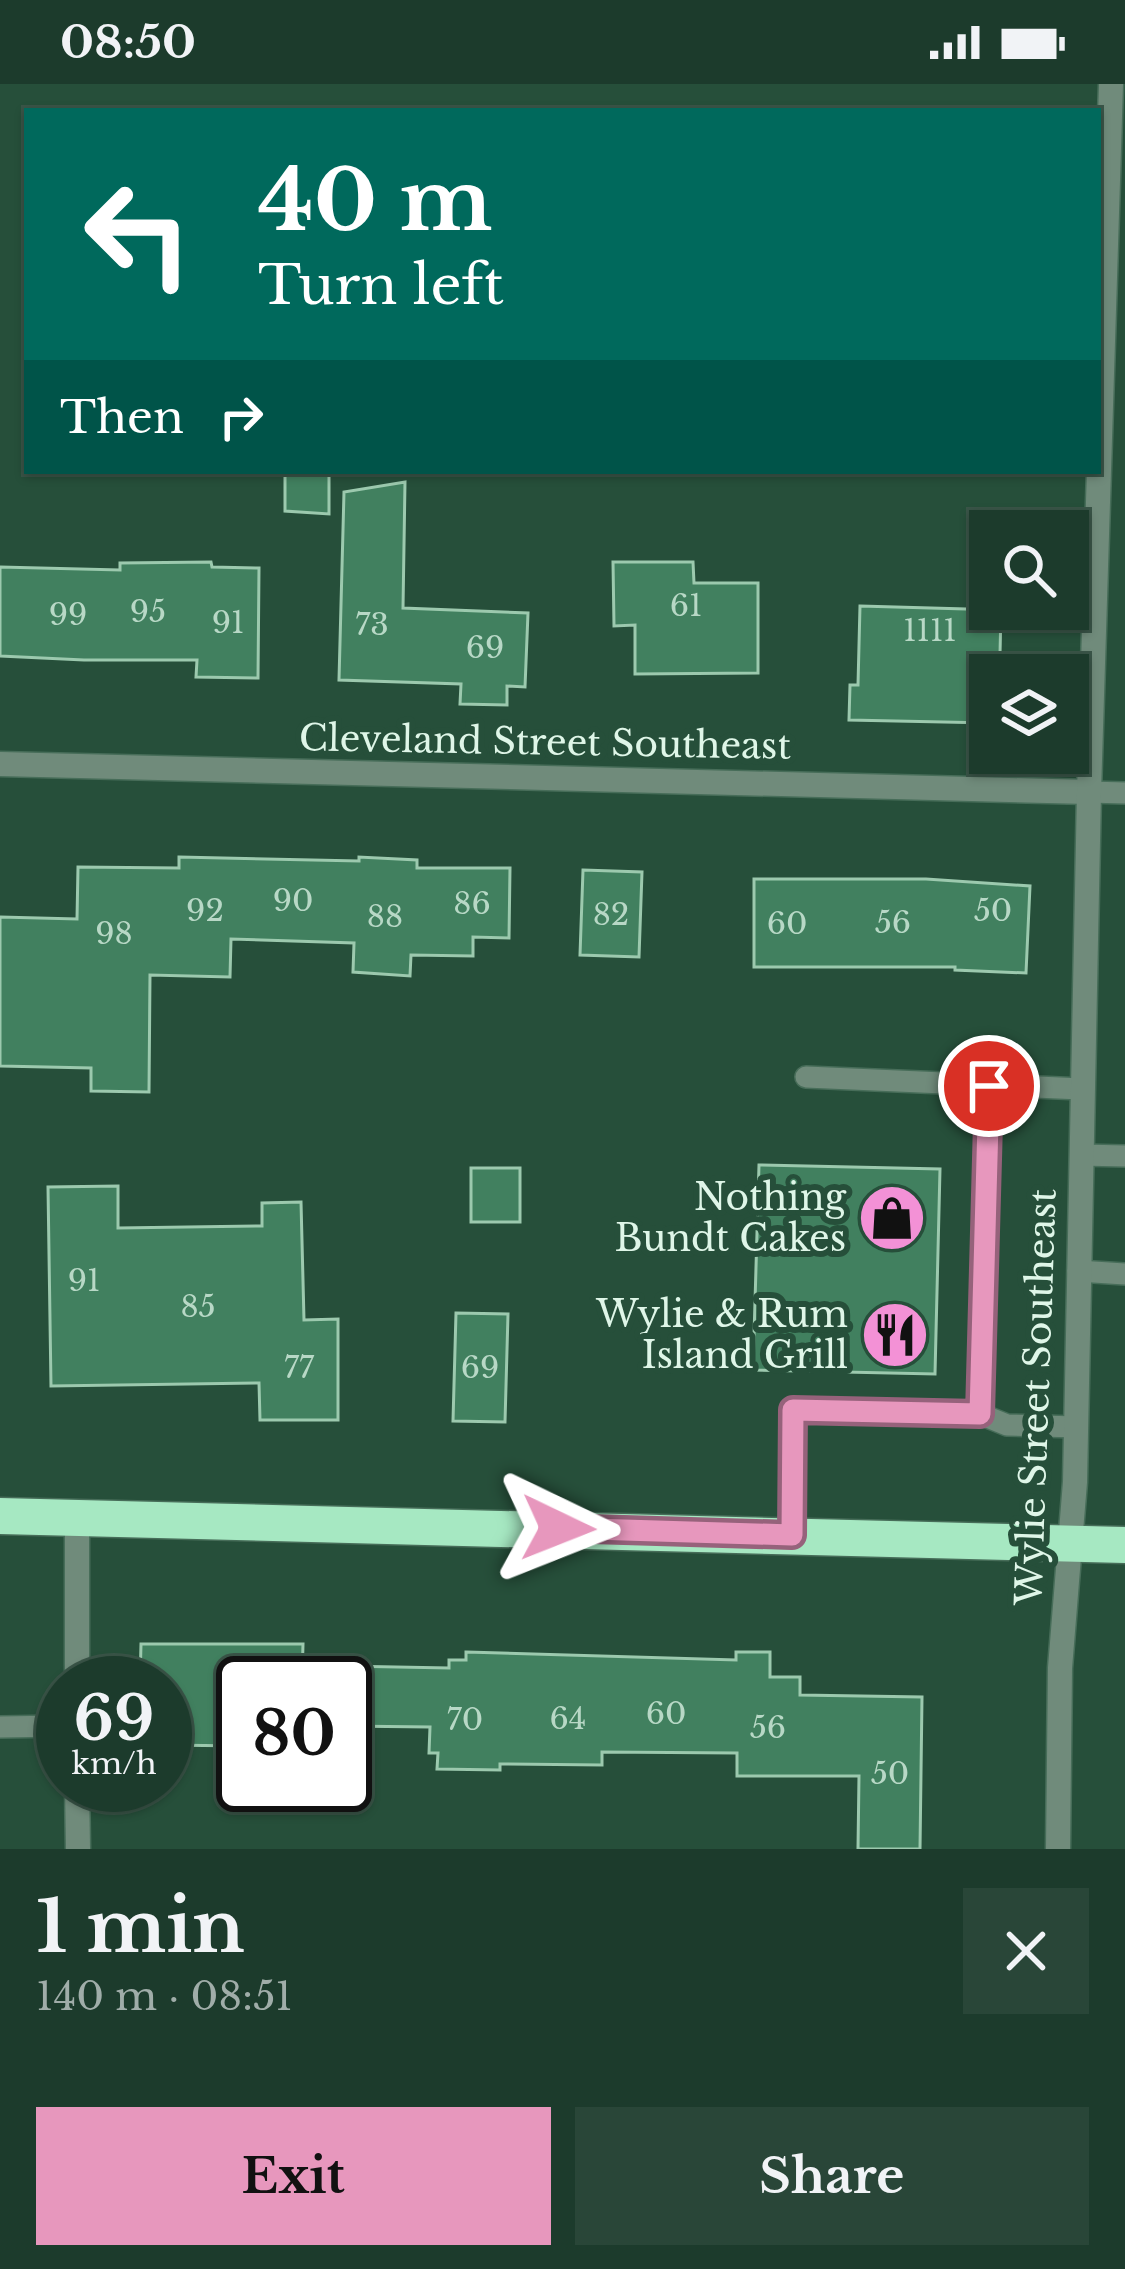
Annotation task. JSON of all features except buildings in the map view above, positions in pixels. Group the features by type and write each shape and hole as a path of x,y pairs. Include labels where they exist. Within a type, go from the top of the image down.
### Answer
{"highway":[{"path":"0,1516 1125,1545"}],"street":[{"name":"Wylie Street Southeast","path":"1101,406 1111,84"},
{"name":"Wylie Street Southeast","path":"1058,1849 1060,1668 1076,1427 1099,474"},
{"name":"Cleveland Street Southeast","path":"0,764 1089,793"},
{"path":"77,1515 77,1656"},
{"path":"77,1812 78,1849"}],"lane":[{"path":"1089,793 1125,793"},
{"path":"806,1077 1082,1089"},
{"path":"980,1414 989,1086"},
{"path":"1081,1155 1125,1156"},
{"path":"1078,1271 1125,1274"},
{"path":"792,1535 793,1410 980,1414 1006,1425 1076,1427"},
{"path":"0,1727 36,1726"}],"place":[{"name":"Nothing Bundt Cakes","path":"892,1218"},
{"name":"Wylie & Rum Island Grill","path":"895,1335"}],"route":[{"path":"558,1528 792,1535 793,1410 980,1414 989,1086"}]}
